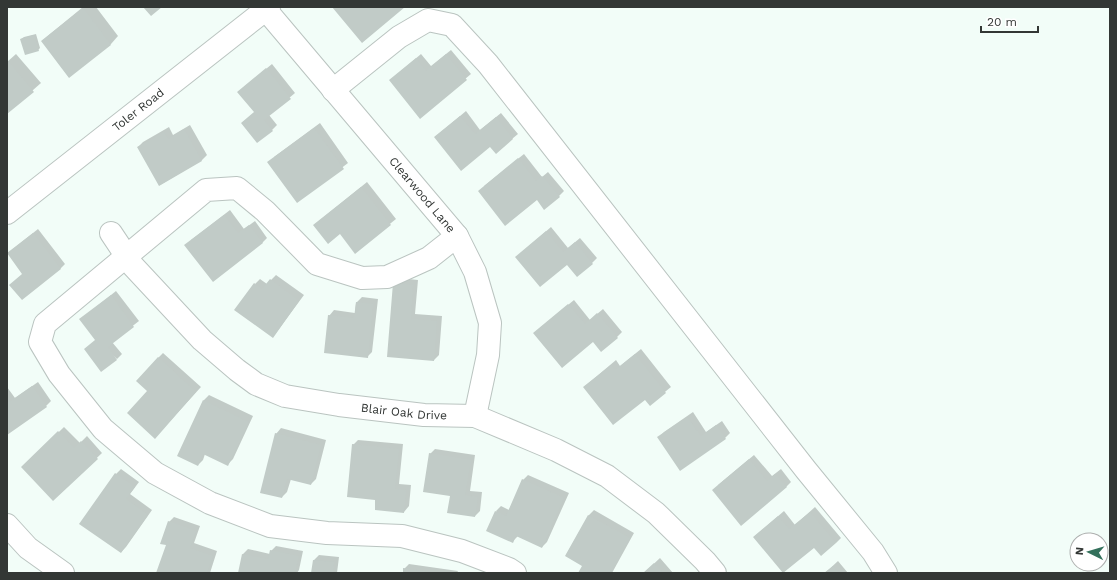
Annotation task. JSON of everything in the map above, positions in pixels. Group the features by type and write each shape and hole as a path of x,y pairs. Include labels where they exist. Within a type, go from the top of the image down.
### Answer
{"street":[{"name":"Clearwood Lane","path":"268,8 333,90 457,236 475,272 490,323 488,355 476,416"},
{"name":"Toler Road","path":"7,213 268,8"},
{"path":"333,90 399,37 428,20 452,25 488,64 806,470 873,552 886,573"},
{"path":"457,236 429,258 387,277 362,278 318,264 265,211 237,188 206,190 44,324 40,342 59,374 103,429 155,473 210,502 270,526 327,533 402,536 462,551 509,569 515,573"},
{"name":"Blair Oak Drive","path":"111,233 133,266 202,340 256,384 285,396 339,405 424,415 476,416 556,450 607,476 656,514 705,561 715,573"},
{"path":"7,525 28,548 63,573"}],"building":[{"path":"143,7 162,7 151,16"},
{"path":"332,7 405,7 362,43"},
{"path":"83,8 111,45 69,78 41,41"},
{"path":"34,35 39,51 25,55 20,39"},
{"path":"446,54 467,80 420,119 389,80 416,58 426,71"},
{"path":"8,61 34,92 7,114 7,62"},
{"path":"266,68 291,99 264,120 273,131 257,143 241,123 254,112 237,92"},
{"path":"460,116 475,134 496,117 513,139 496,154 490,147 461,171 434,137"},
{"path":"314,128 344,169 297,203 267,162"},
{"path":"184,129 202,161 159,186 137,147 164,132 168,139"},
{"path":"518,158 536,181 542,176 560,197 544,210 537,200 505,226 478,191"},
{"path":"361,187 391,225 355,254 340,234 328,244 313,225"},
{"path":"224,215 238,233 249,225 263,243 213,282 184,245"},
{"path":"546,231 563,252 575,242 593,264 577,277 567,265 540,287 515,257"},
{"path":"33,233 61,269 22,300 9,285 22,274 7,253"},
{"path":"270,279 299,301 273,338 234,310 254,283 262,289"},
{"path":"393,283 413,285 411,319 437,321 434,361 387,357"},
{"path":"111,295 134,327 108,347 117,360 101,372 84,349 95,340 79,319"},
{"path":"356,302 373,304 368,358 324,353 328,315 354,318"},
{"path":"568,304 585,324 597,313 618,338 601,352 593,342 562,368 533,333"},
{"path":"635,354 666,393 650,406 645,400 613,425 583,387 611,365 615,370"},
{"path":"158,357 196,392 155,439 127,413 147,391 136,381"},
{"path":"32,386 47,407 7,435 7,399 9,402"},
{"path":"203,400 249,422 228,466 203,454 198,466 177,456"},
{"path":"687,417 701,436 716,425 726,439 680,471 657,437"},
{"path":"58,431 74,448 81,441 98,459 53,501 21,467"},
{"path":"275,433 321,445 311,485 287,479 282,498 260,493"},
{"path":"352,444 399,449 395,489 406,490 404,513 375,510 375,500 347,497"},
{"path":"429,453 471,460 465,495 478,497 475,517 447,513 450,496 423,492"},
{"path":"749,459 767,481 775,474 787,487 741,526 712,490"},
{"path":"115,473 135,487 126,499 148,515 121,553 79,524"},
{"path":"522,479 564,498 542,548 516,536 513,543 486,531 495,511 506,516"},
{"path":"810,512 836,543 821,556 814,548 783,573 753,537 778,516 789,529"},
{"path":"588,515 630,538 611,573 578,573 582,566 565,556"},
{"path":"168,521 196,531 190,548 213,556 207,573 156,573 166,545 160,544"},
{"path":"270,550 299,556 295,573 238,573 242,554 268,559"},
{"path":"313,560 334,562 333,573 311,573"},
{"path":"654,563 663,573 643,573"},
{"path":"833,566 839,573 824,573"},
{"path":"403,568 430,572 430,573 403,573"}]}
